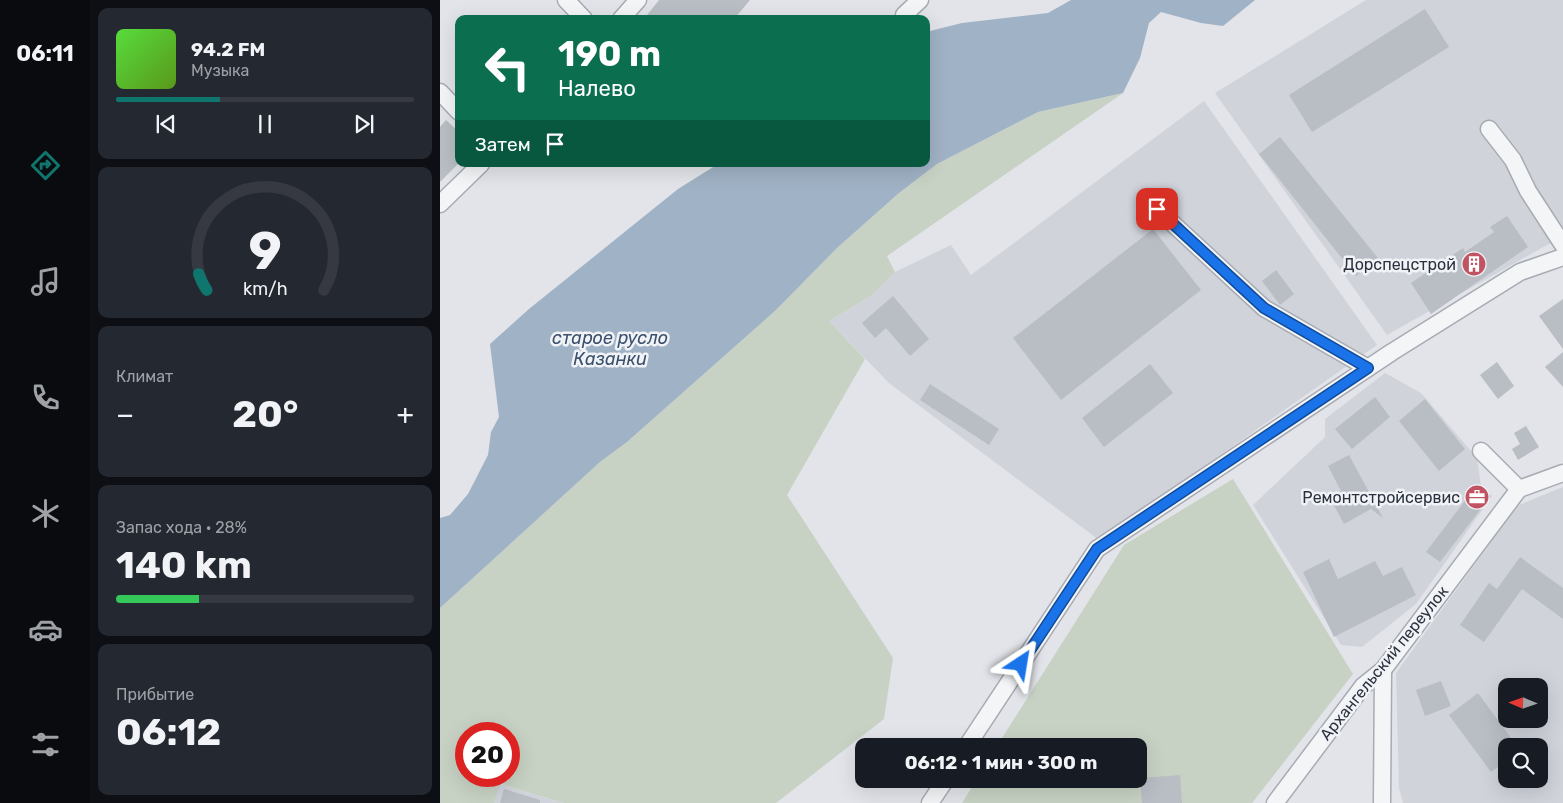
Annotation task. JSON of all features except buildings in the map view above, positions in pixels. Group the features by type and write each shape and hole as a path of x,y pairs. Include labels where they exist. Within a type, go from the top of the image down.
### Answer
{"street":[{"path":"566,0 580,15"},
{"path":"625,15 638,0"},
{"path":"904,14 920,0"},
{"path":"440,92 455,108"},
{"path":"972,738 1097,549 1368,368 1520,272 1562,256 1513,160 1490,129"},
{"path":"440,204 478,167"},
{"path":"1157,209 1264,308 1368,368"},
{"path":"1482,451 1519,489 1563,473"},
{"name":"Архангельский переулок","path":"1275,803 1363,686 1383,670 1519,489"},
{"path":"1382,803 1383,670"},
{"path":"930,803 940,788"}],"shaded area":[{"path":"1366,0 1563,0 1563,236 1387,335 1215,93"},
{"path":"1204,101 1377,345 1099,540 889,383 829,321 872,295 895,272 951,245 971,275"},
{"path":"1385,373 1421,393 1477,458 1481,485 1492,496 1416,604 1362,647 1341,645 1253,505 1325,437 1325,419"},
{"path":"1563,487 1563,803 1403,803 1399,788 1396,673 1517,506"},
{"path":"498,787 509,787 564,803 494,803"}],"green space":[{"path":"1123,93 887,256 895,272 872,295 829,321 865,359 787,495 893,658 884,719 860,738 855,738 855,742 776,803 564,803 510,787 520,787 520,722 455,722 455,787 499,787 494,803 440,803 440,608 600,462 627,442 776,310 837,248 899,193 937,164 1038,112"},
{"path":"1233,479 1353,674 1252,803 962,803 971,788 1147,788 1147,738 1002,738 1124,545"}],"water":[{"name":"старое русло Казанки","path":"1071,0 1255,0 1223,26 1201,23 1161,12 1149,23 1140,58 1123,93 1038,112 937,164 899,193 837,248 776,310 627,442 600,462 440,608 440,518 450,515 468,494 488,455 491,432 499,417 490,344 529,309 678,189 713,167 930,167 930,31 962,23 1048,13"}],"place":[{"name":"Дорспецстрой","path":"1474,264"},
{"name":"Ремонтстройсервис","path":"1477,497"}],"route":[{"path":"1021,664 1097,549 1368,368 1264,308 1157,209"}]}
